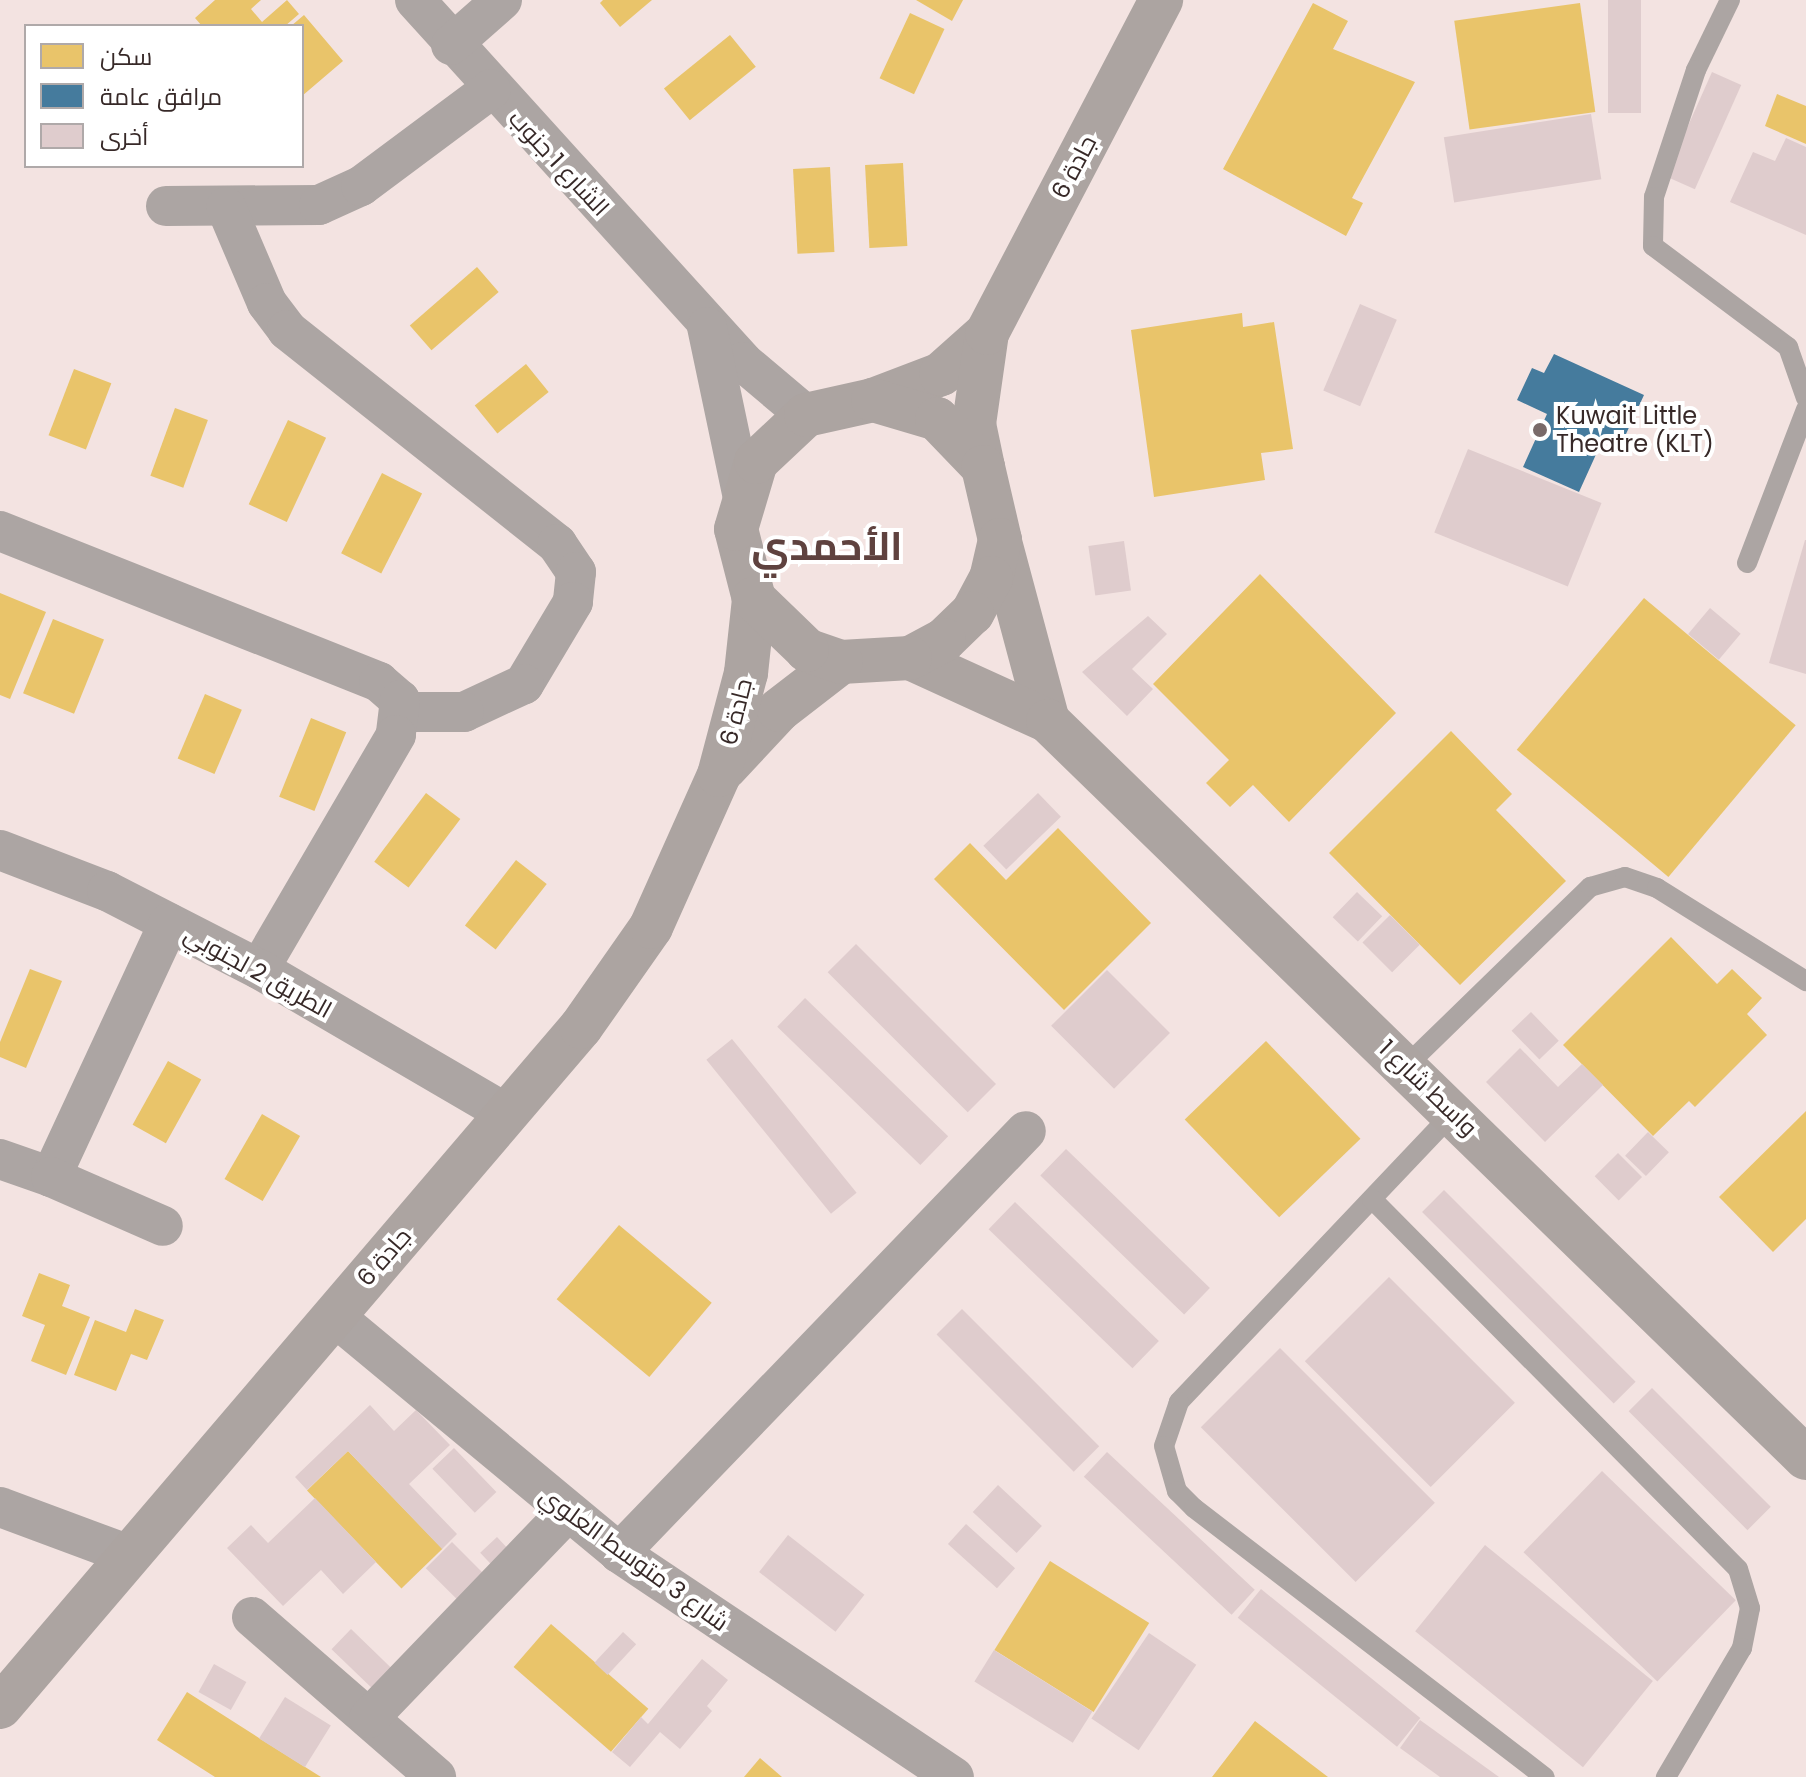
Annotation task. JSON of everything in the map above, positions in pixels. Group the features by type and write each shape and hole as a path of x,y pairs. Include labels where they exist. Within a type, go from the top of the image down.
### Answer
{"main road":[{"name":"جادة 6","path":"983,467 974,424 987,333 1161,0"},
{"name":"جادة 6","path":"873,400 941,374 987,333"},
{"path":"1000,540 972,613 910,658 841,662 786,635 754,599 736,529 742,493 778,435 806,415 873,400 937,419 983,467 1048,721"},
{"name":"جادة 6","path":"0,1707 507,1114 651,927 719,775 746,673 754,599"},
{"name":"واسط شارع 1","path":"910,658 1048,721 1454,1112 1806,1458"},
{"name":"جادة 6","path":"719,775 779,710 841,662"}],"street":[{"name":"الشارع 1 جنوب","path":"415,0 451,45 706,323 806,415"},
{"path":"451,45 502,0"},
{"path":"166,206 295,209 341,197 491,89"},
{"path":"226,207 267,303 287,330 557,544 576,572 573,602 524,684 464,712 402,712"},
{"path":"706,323 742,493"},
{"path":"0,531 379,682 395,692 402,712 259,969"},
{"name":"الطريق 2 لجنوبي","path":"0,850 169,923 259,969 507,1114"},
{"path":"51,1177 169,923"},
{"path":"619,1553 1026,1131"},
{"path":"0,1159 51,1177 163,1226"},
{"name":"شارع 3 متوسط العلوي","path":"334,1316 566,1513 619,1553 954,1777"},
{"path":"0,1507 129,1555"},
{"path":"369,1718 566,1513"},
{"path":"252,1617 436,1777"}],"lane":[{"path":"1730,0 1696,70 1654,197 1653,246 1788,347 1806,398"},
{"path":"1747,563 1806,409"},
{"path":"1406,1066 1590,887 1625,877 1657,888 1806,981"},
{"path":"1454,1112 1179,1402 1168,1423 1167,1470 1194,1508 1545,1777"},
{"path":"1372,1199 1738,1569 1750,1608 1745,1638 1666,1777"}],"building: سكن":[{"path":"215,0 261,0 251,9 262,22 287,0 299,14 287,24 200,24 195,18"},
{"path":"603,0 652,0 620,27 600,3"},
{"path":"916,0 963,0 952,21"},
{"path":"1313,3 1348,21 1333,49 1415,82 1352,198 1363,203 1346,236 1223,169"},
{"path":"1580,3 1595,112 1470,130 1454,21"},
{"path":"910,13 944,29 914,94 880,78"},
{"path":"304,15 343,61 304,94 304,24 293,24"},
{"path":"730,35 756,67 690,120 664,88"},
{"path":"1777,94 1806,106 1806,144 1765,126"},
{"path":"903,163 907,246 869,248 865,165"},
{"path":"830,167 834,252 797,254 793,169"},
{"path":"477,267 499,292 431,350 410,325"},
{"path":"1242,313 1243,327 1274,322 1293,449 1261,453 1265,480 1154,497 1131,330"},
{"path":"526,364 549,392 497,434 475,406"},
{"path":"74,369 111,383 86,450 49,435"},
{"path":"175,408 208,420 183,488 150,476"},
{"path":"288,420 326,438 287,522 249,504"},
{"path":"382,473 422,493 381,574 341,553"},
{"path":"1260,574 1396,713 1289,822 1253,785 1230,807 1206,783 1229,760 1153,684"},
{"path":"0,593 46,612 10,699 0,695"},
{"path":"1644,598 1796,725 1668,877 1517,750"},
{"path":"53,619 104,640 74,714 23,693"},
{"path":"205,694 242,710 214,774 178,758"},
{"path":"311,718 346,732 314,811 279,797"},
{"path":"1451,731 1512,794 1496,810 1566,881 1460,985 1329,853"},
{"path":"426,793 460,819 409,888 374,862"},
{"path":"1058,828 1151,923 1064,1010 934,879 970,843 1006,880"},
{"path":"516,860 547,884 496,949 465,925"},
{"path":"1671,937 1717,984 1732,969 1762,998 1747,1014 1767,1035 1695,1107 1689,1101 1653,1136 1563,1045"},
{"path":"30,969 62,981 26,1068 0,1057 0,1042"},
{"path":"1266,1041 1360,1139 1279,1217 1185,1119"},
{"path":"168,1061 201,1079 166,1143 133,1125"},
{"path":"1806,1111 1806,1219 1773,1252 1719,1197"},
{"path":"262,1114 300,1136 263,1201 224,1179"},
{"path":"619,1225 712,1303 649,1377 557,1299"},
{"path":"39,1273 70,1285 62,1306 90,1317 66,1375 31,1361 45,1325 22,1316"},
{"path":"135,1309 164,1320 147,1360 131,1354 116,1391 74,1375 95,1320 126,1332"},
{"path":"348,1451 442,1549 401,1588 307,1491"},
{"path":"1050,1561 1149,1623 1094,1712 994,1650"},
{"path":"551,1624 648,1709 611,1752 514,1667"},
{"path":"187,1692 321,1777 215,1777 157,1740"},
{"path":"1255,1721 1307,1761 1328,1777 1212,1777"},
{"path":"760,1758 782,1777 744,1777"}],"building: مرافق عامة":[{"path":"1554,354 1644,395 1620,447 1603,439 1579,492 1523,467 1547,414 1517,400 1532,368 1544,373"}],"building: أخرى":[{"path":"1608,0 1641,0 1641,113 1608,113"},
{"path":"1712,72 1741,85 1695,189 1666,176"},
{"path":"1591,114 1601,179 1454,202 1444,137"},
{"path":"1786,138 1806,147 1806,235 1730,202 1753,152 1775,161"},
{"path":"1360,304 1397,320 1360,406 1323,391"},
{"path":"1468,449 1602,503 1568,586 1434,532"},
{"path":"1806,540 1806,674 1769,663"},
{"path":"1124,541 1131,591 1095,596 1088,546"},
{"path":"1710,608 1741,634 1719,660 1688,634"},
{"path":"1148,616 1167,634 1132,669 1153,689 1127,716 1082,672"},
{"path":"1038,793 1061,817 1006,870 983,846"},
{"path":"1357,892 1382,916 1358,941 1333,917"},
{"path":"1390,915 1420,945 1392,972 1362,943"},
{"path":"856,944 996,1084 968,1112 828,972"},
{"path":"1107,970 1170,1033 1114,1089 1051,1026"},
{"path":"805,998 948,1136 920,1165 777,1027"},
{"path":"1531,1012 1559,1041 1539,1060 1512,1031"},
{"path":"732,1039 857,1193 831,1214 706,1060"},
{"path":"1520,1048 1558,1087 1582,1064 1603,1085 1545,1142 1486,1082"},
{"path":"1648,1132 1669,1152 1646,1176 1625,1156"},
{"path":"1066,1149 1210,1288 1184,1315 1040,1176"},
{"path":"1618,1153 1642,1177 1619,1200 1595,1176"},
{"path":"1444,1190 1636,1382 1614,1404 1422,1212"},
{"path":"1015,1202 1159,1341 1132,1368 989,1229"},
{"path":"1389,1277 1515,1403 1431,1487 1305,1361"},
{"path":"962,1309 1099,1446 1074,1472 937,1334"},
{"path":"1280,1348 1435,1503 1356,1582 1201,1427"},
{"path":"1652,1388 1771,1507 1747,1530 1629,1411"},
{"path":"370,1405 394,1431 416,1410 450,1445 409,1484 457,1534 442,1549 348,1451 307,1490 295,1477"},
{"path":"454,1448 496,1492 475,1513 432,1469"},
{"path":"1107,1452 1255,1590 1232,1615 1084,1477"},
{"path":"1602,1471 1736,1600 1657,1681 1524,1552"},
{"path":"998,1485 1042,1526 1017,1553 973,1512"},
{"path":"315,1498 376,1562 343,1594 321,1570 283,1606 227,1548 251,1525 268,1543"},
{"path":"966,1524 1015,1568 997,1588 948,1544"},
{"path":"788,1535 864,1595 836,1632 759,1572"},
{"path":"497,1537 511,1552 495,1568 480,1553"},
{"path":"452,1542 486,1576 460,1602 426,1568"},
{"path":"1485,1545 1653,1681 1583,1767 1415,1631"},
{"path":"1261,1589 1420,1718 1397,1747 1238,1618"},
{"path":"351,1629 391,1668 372,1688 332,1649"},
{"path":"623,1632 636,1644 608,1675 594,1663"},
{"path":"1149,1633 1196,1665 1139,1750 1091,1718"},
{"path":"994,1650 1092,1711 1073,1743 974,1681"},
{"path":"702,1659 728,1680 707,1706 712,1711 680,1749 660,1732 630,1767 612,1752 641,1717 648,1724"},
{"path":"214,1664 246,1682 231,1710 198,1692"},
{"path":"285,1697 331,1726 305,1767 259,1739"},
{"path":"1420,1720 1499,1777 1440,1777 1400,1748"}],"place":[{"name":"Kuwait Little Theatre (KLT)","path":"1540,430"}],"district":[{"name":"الأحمدي","path":"827,546"}]}
